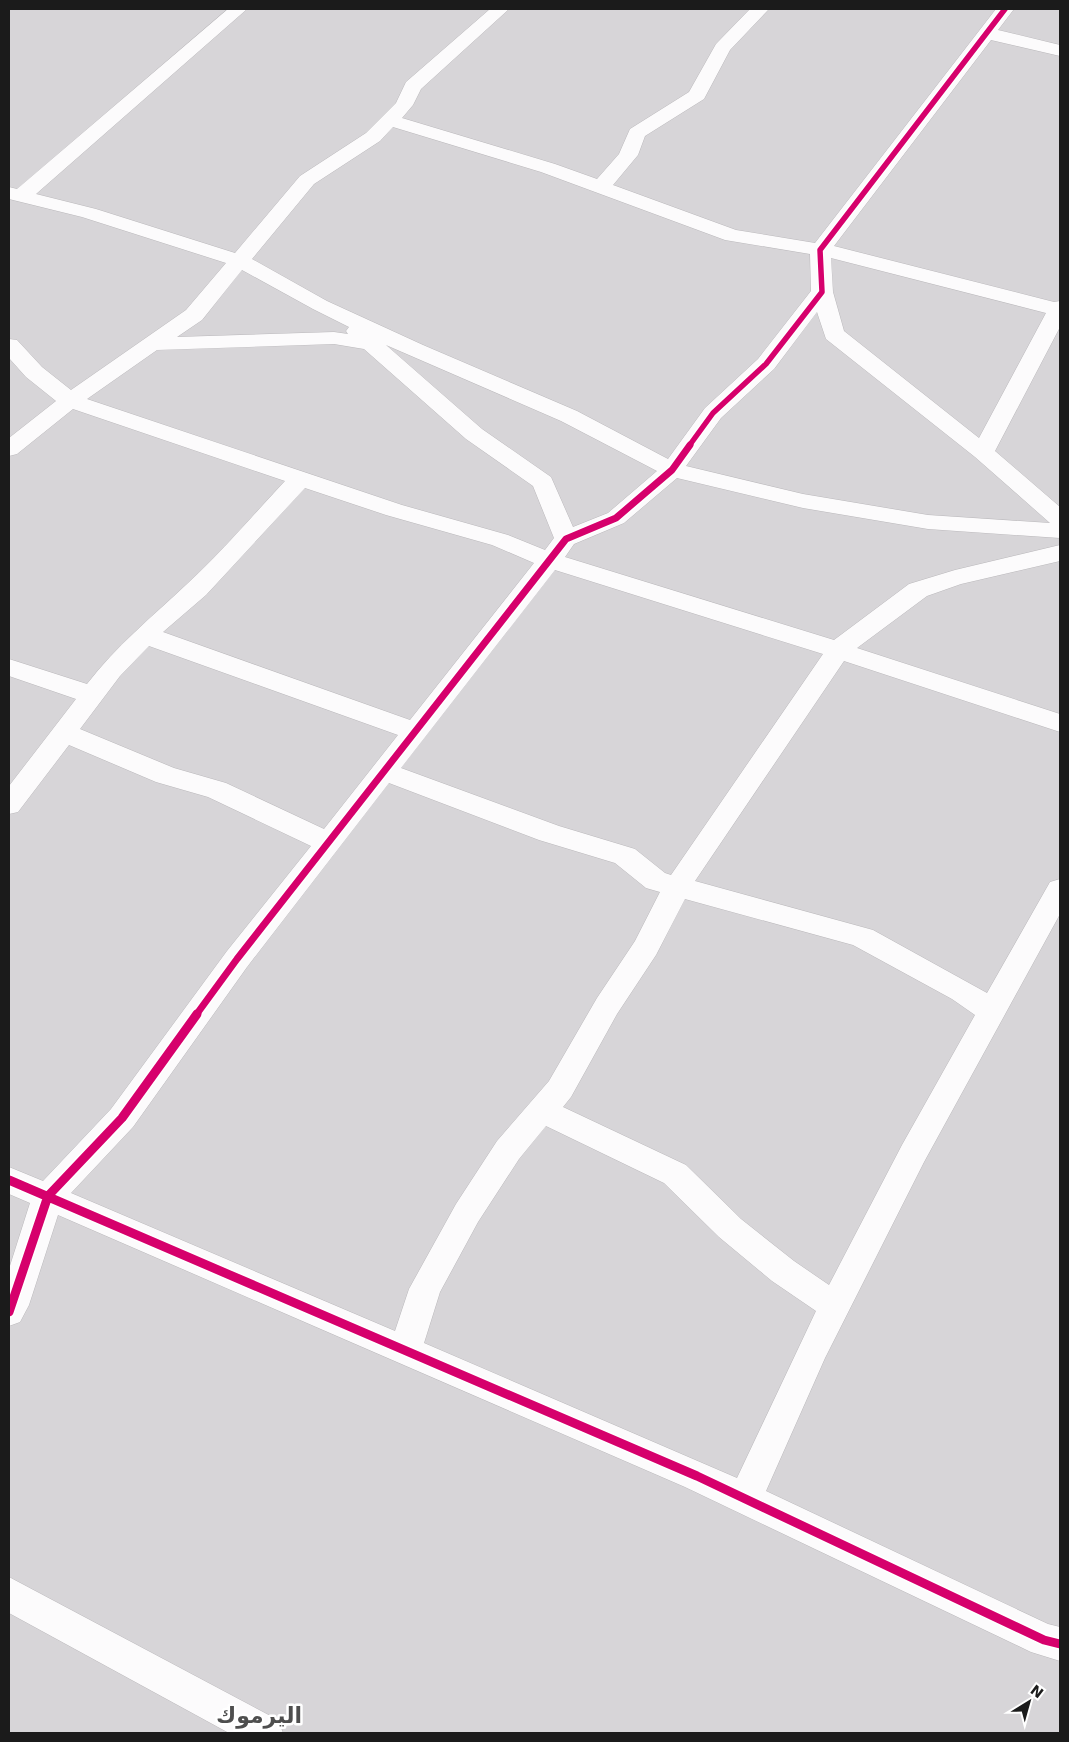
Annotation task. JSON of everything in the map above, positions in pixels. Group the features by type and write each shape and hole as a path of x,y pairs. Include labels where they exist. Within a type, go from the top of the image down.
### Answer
{"street":[{"path":"15,195 238,9"},
{"path":"9,448 70,401 194,315 307,180 373,137 404,105 413,86 500,9"},
{"path":"600,188 628,155 637,132 666,116 697,95 722,48 760,9"},
{"path":"1005,9 820,250 822,292 834,334 983,452 1060,519"},
{"path":"986,33 1060,50"},
{"path":"389,120 492,150 732,236 820,250 1060,309 983,452"},
{"path":"15,195 89,213 241,261 343,316 415,350 569,416 672,470 803,501 928,522 1060,531"},
{"path":"9,1312 13,1305 48,1196 122,1118 237,959 549,560 566,539 616,518 672,470 713,414 766,364 822,292"},
{"path":"343,316 369,344 474,434 543,482 566,539"},
{"path":"150,344 334,338 415,350"},
{"path":"9,345 34,372 70,401 394,510 500,540 549,560 838,650 1060,724"},
{"path":"9,805 111,670 197,589 300,479"},
{"path":"405,1350 425,1289 467,1213 508,1150 560,1089 608,1006 646,947 676,888 838,650 918,590 955,578 1060,553"},
{"path":"146,635 414,731"},
{"path":"9,667 92,695"},
{"path":"63,732 165,775 217,790 327,842"},
{"path":"383,771 550,833 624,856 656,881 676,888 799,918 863,937 962,991 993,1012"},
{"path":"745,1499 811,1354 913,1154 1060,889"},
{"path":"542,1110 675,1174 730,1228 783,1272 835,1307"},
{"path":"9,1180 405,1350 745,1499 1044,1640 1060,1644"},
{"path":"9,1594 265,1733"}],"shaded area":[{"path":"9,9 1060,9 1060,1733 9,1733"}],"cycle path":[{"path":"9,1312 13,1305 48,1196 122,1118 237,959 566,539 616,518 672,470 713,413 766,364 822,292 820,250 1005,9"},
{"path":"9,1180 697,1476 1044,1640 1060,1644"}],"district":[{"name":"اليرموك","path":"259,1715"}]}
